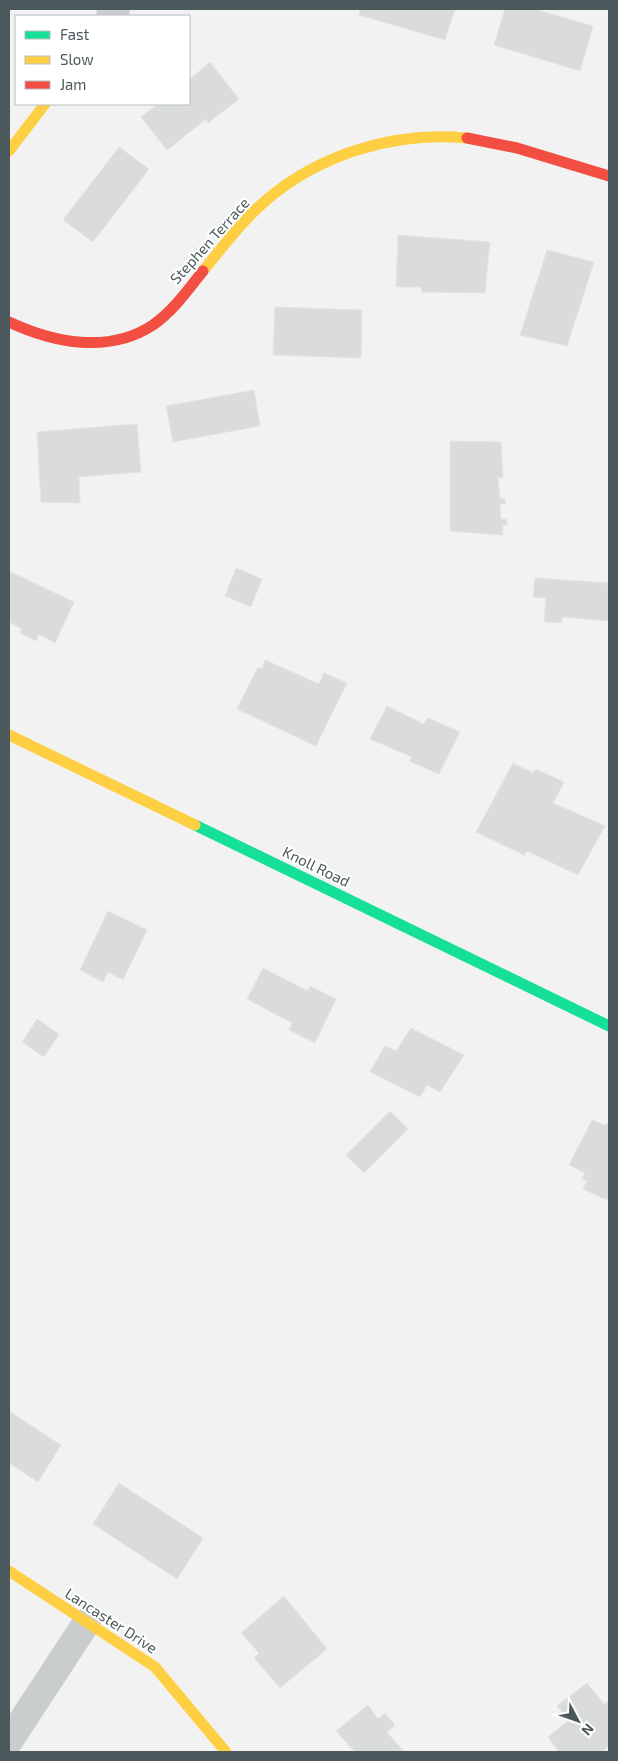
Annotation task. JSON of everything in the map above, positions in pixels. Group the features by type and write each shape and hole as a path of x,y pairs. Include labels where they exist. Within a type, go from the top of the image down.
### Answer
{"street":[{"path":"9,152 43,105"},
{"name":"Stephen Terrace","path":"9,322 38,335 68,342 97,344 136,334 169,311 218,250 255,211 285,186 327,162 365,147 405,139 445,137 485,140 609,176"},
{"name":"Knoll Road","path":"9,735 609,1026"},
{"name":"Lancaster Drive","path":"9,1571 155,1667 226,1752"},
{"path":"9,1741 86,1622"}],"building":[{"path":"360,9 455,9 445,40 359,15"},
{"path":"505,9 534,9 593,26 580,71 494,45"},
{"path":"210,62 239,99 208,123 206,119 167,150 141,117 157,105 190,105 190,79"},
{"path":"119,147 149,169 93,242 63,220"},
{"path":"398,235 490,242 485,293 422,292 421,287 396,287"},
{"path":"547,250 594,262 567,346 520,335"},
{"path":"275,307 362,310 361,358 273,355"},
{"path":"254,390 260,426 173,442 166,406"},
{"path":"137,424 141,472 79,477 80,503 41,502 37,432"},
{"path":"450,441 501,442 503,478 498,477 500,498 505,499 505,504 500,504 501,519 507,519 507,525 502,525 503,535 450,531"},
{"path":"236,568 262,579 251,607 225,596"},
{"path":"9,571 74,602 55,643 39,634 36,641 20,633 22,629 9,622"},
{"path":"535,578 608,583 609,621 563,617 561,623 544,622 546,598 533,597"},
{"path":"265,660 319,684 324,673 347,683 316,746 237,709 258,667 262,669"},
{"path":"387,706 424,724 428,718 460,732 439,774 409,761 412,757 370,739"},
{"path":"513,763 533,773 536,769 564,782 553,803 605,826 578,875 527,851 524,855 476,832"},
{"path":"108,911 147,930 123,980 108,972 103,982 80,970"},
{"path":"263,968 308,991 310,986 336,999 315,1043 289,1030 292,1023 247,999"},
{"path":"37,1019 59,1034 44,1057 22,1042"},
{"path":"411,1028 464,1055 440,1092 427,1085 420,1097 370,1072 385,1046 396,1051"},
{"path":"390,1111 408,1129 364,1173 346,1155"},
{"path":"592,1120 604,1125 609,1123 609,1195 607,1200 583,1189 587,1181 582,1179 585,1173 569,1165"},
{"path":"9,1411 61,1445 38,1482 9,1463"},
{"path":"119,1483 203,1538 177,1579 93,1524"},
{"path":"284,1596 327,1649 280,1688 254,1658 259,1653 241,1633"},
{"path":"587,1683 604,1704 609,1701 609,1746 602,1752 559,1752 548,1737 569,1720 557,1706"},
{"path":"368,1705 378,1719 385,1713 395,1725 387,1732 404,1752 355,1752 336,1731"}],"traffic: fast":[{"path":"195,825 609,1026"}],"traffic: slow":[{"path":"9,151 44,105"},
{"path":"203,271 263,203 308,171 333,159 385,143 412,138 467,138"},
{"path":"9,735 195,825"},
{"path":"9,1571 155,1667 226,1752"}],"traffic: jam":[{"path":"467,138 517,148 609,176"},
{"path":"9,322 63,340 81,342 118,340 136,334 153,325 180,300 203,271"}]}
